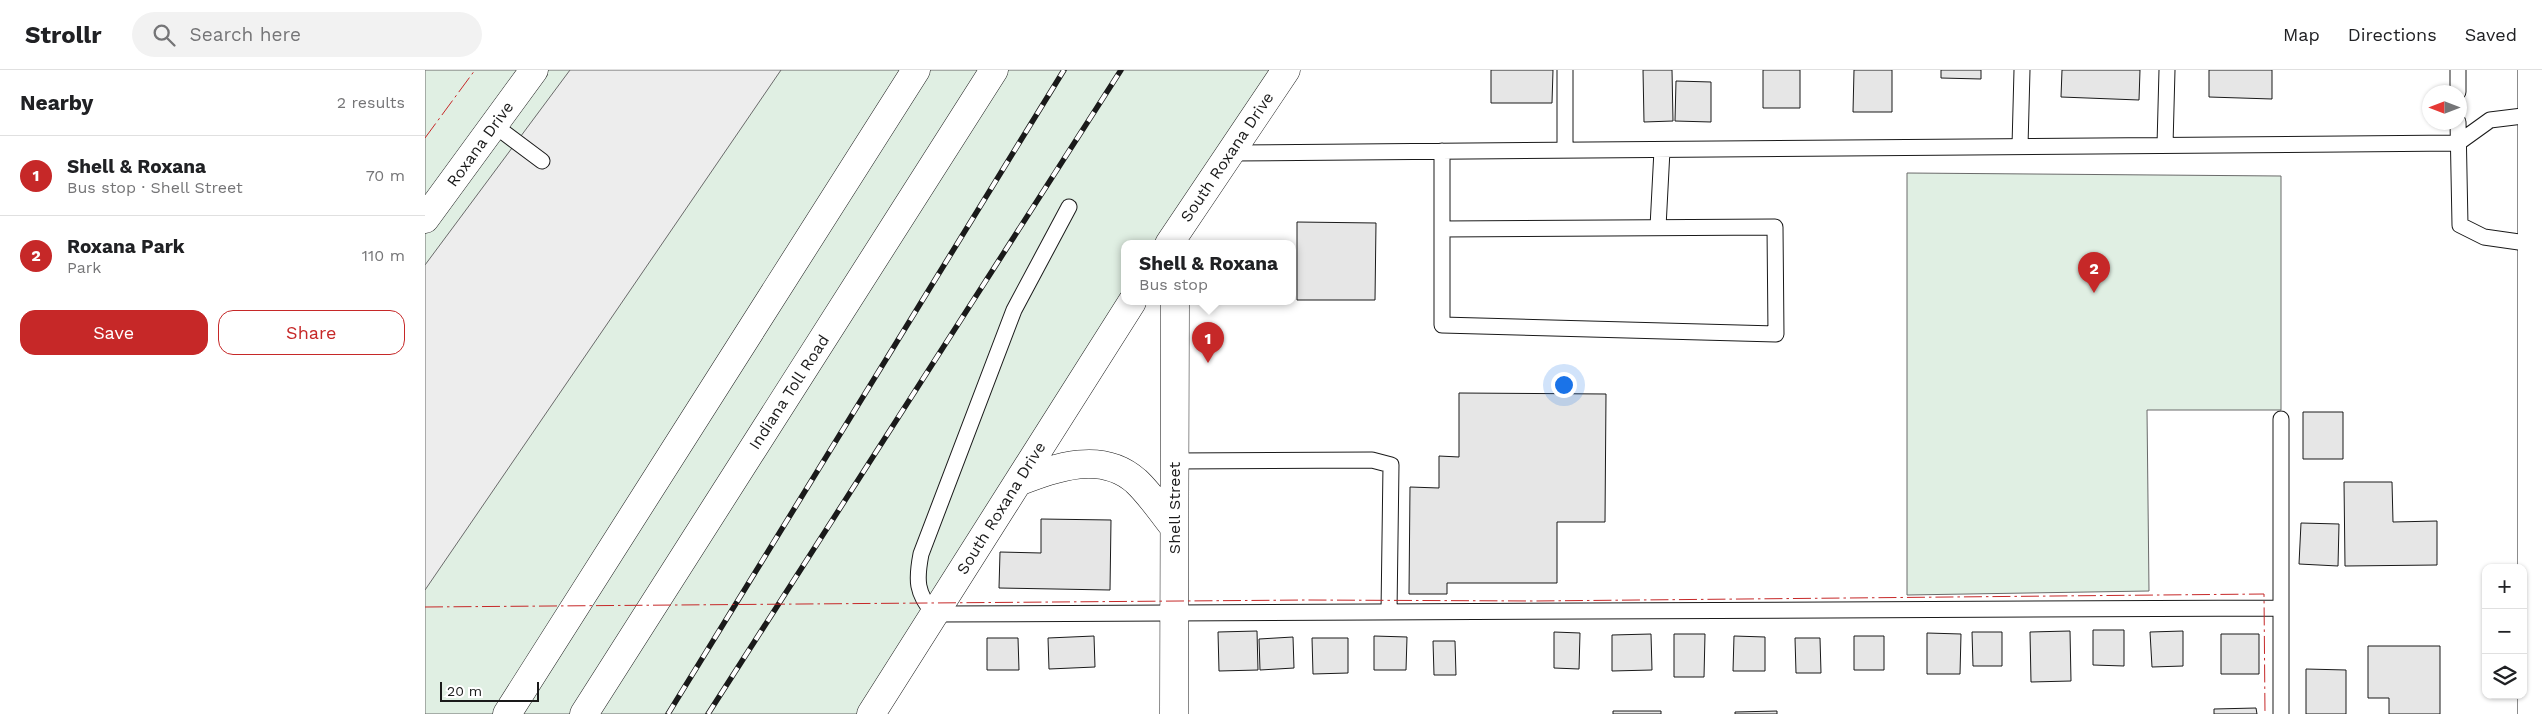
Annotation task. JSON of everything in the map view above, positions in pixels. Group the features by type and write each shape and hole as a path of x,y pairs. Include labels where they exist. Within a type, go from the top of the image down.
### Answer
{"main road":[{"name":"Roxana Drive","path":"425,219 534,70"},
{"path":"507,714 916,70"},
{"name":"Indiana Toll Road","path":"584,714 994,70"},
{"name":"South Roxana Drive","path":"1174,240 1285,70"},
{"path":"2532,70 2537,114 2533,244 2537,357 2532,714"},
{"name":"South Roxana Drive","path":"871,714 1130,305"},
{"name":"Shell Street","path":"1174,714 1173,461 1175,305"},
{"path":"1018,482 1063,466 1092,464 1107,466 1134,480 1173,526"}],"lane":[{"path":"1565,70 1565,150"},
{"path":"2021,146 2022,70"},
{"path":"2165,146 2167,70"},
{"path":"2458,70 2458,85"},
{"path":"1231,153 2458,143 2489,120 2537,114"},
{"path":"494,124 542,161"},
{"path":"2458,130 2460,225 2483,237 2533,244"},
{"path":"1658,227 1662,150"},
{"path":"1442,151 1442,229 1442,325 1776,334 1775,227 1442,229"},
{"path":"1069,206 1014,310 921,554 918,569 919,594 934,614 2281,608"},
{"path":"2281,419 2281,714"},
{"path":"1173,461 1372,460 1391,465 1389,612"}],"green space":[{"path":"425,70 1286,70 1172,240 1121,240 1122,305 871,714 425,714"},
{"path":"1907,173 2281,176 2281,410 2147,410 2149,591 1907,595"}],"shaded area":[{"path":"570,70 781,70 425,590 425,265"}],"building":[{"path":"1491,70 1553,70 1552,103 1491,103"},
{"path":"1643,70 1672,70 1673,121 1644,122"},
{"path":"1763,70 1800,70 1800,108 1763,108"},
{"path":"1854,70 1892,70 1892,112 1853,112"},
{"path":"1941,70 1981,70 1981,79 1941,78"},
{"path":"2062,70 2140,70 2139,100 2061,97"},
{"path":"2209,70 2272,70 2272,99 2209,97"},
{"path":"1676,81 1711,82 1711,122 1675,121"},
{"path":"1297,222 1376,223 1375,300 1297,300"},
{"path":"1459,393 1606,394 1605,522 1557,522 1557,583 1447,583 1447,594 1409,594 1410,487 1439,488 1439,456 1459,457"},
{"path":"2303,412 2343,412 2343,459 2303,459"},
{"path":"2344,482 2392,482 2393,522 2437,521 2437,565 2345,566"},
{"path":"1041,519 1111,520 1110,590 999,588 1000,552 1041,553"},
{"path":"2301,523 2339,524 2338,566 2299,564"},
{"path":"2093,630 2124,630 2124,666 2093,665"},
{"path":"1257,631 1258,670 1219,671 1218,632"},
{"path":"2070,631 2071,681 2031,682 2030,632"},
{"path":"2183,631 2183,666 2152,667 2150,632"},
{"path":"1554,632 1580,633 1579,669 1554,668"},
{"path":"1972,632 2002,632 2002,666 1973,666"},
{"path":"1927,633 1961,634 1960,674 1927,674"},
{"path":"1651,634 1652,670 1612,671 1612,635"},
{"path":"1674,634 1705,634 1704,677 1674,677"},
{"path":"2221,634 2259,634 2259,674 2221,674"},
{"path":"1094,636 1095,667 1049,669 1048,638"},
{"path":"1374,636 1407,637 1406,670 1374,670"},
{"path":"1734,636 1765,637 1765,671 1733,671"},
{"path":"1854,636 1884,636 1884,670 1854,670"},
{"path":"1293,637 1294,668 1260,670 1259,639"},
{"path":"987,638 1018,638 1019,670 987,670"},
{"path":"1312,638 1348,638 1348,673 1313,674"},
{"path":"1795,638 1820,638 1821,673 1796,673"},
{"path":"1433,641 1455,641 1456,675 1434,675"},
{"path":"2368,646 2440,646 2440,714 2389,714 2389,698 2368,698"},
{"path":"2306,669 2346,670 2346,714 2306,714"},
{"path":"2256,708 2257,714 2214,714 2214,709"},
{"path":"1613,711 1661,711 1661,714 1613,714"},
{"path":"1777,711 1777,714 1735,714 1735,712"}],"railway":[{"path":"668,714 1064,70"},
{"path":"708,714 1121,70"}],"power":[{"path":"425,138 475,70"},
{"path":"425,607 1307,600 1534,601 2264,594 2265,714"}],"place":[{"name":"Roxana Park","path":"2094,293"},
{"name":"Shell & Roxana","path":"1208,363"}]}
